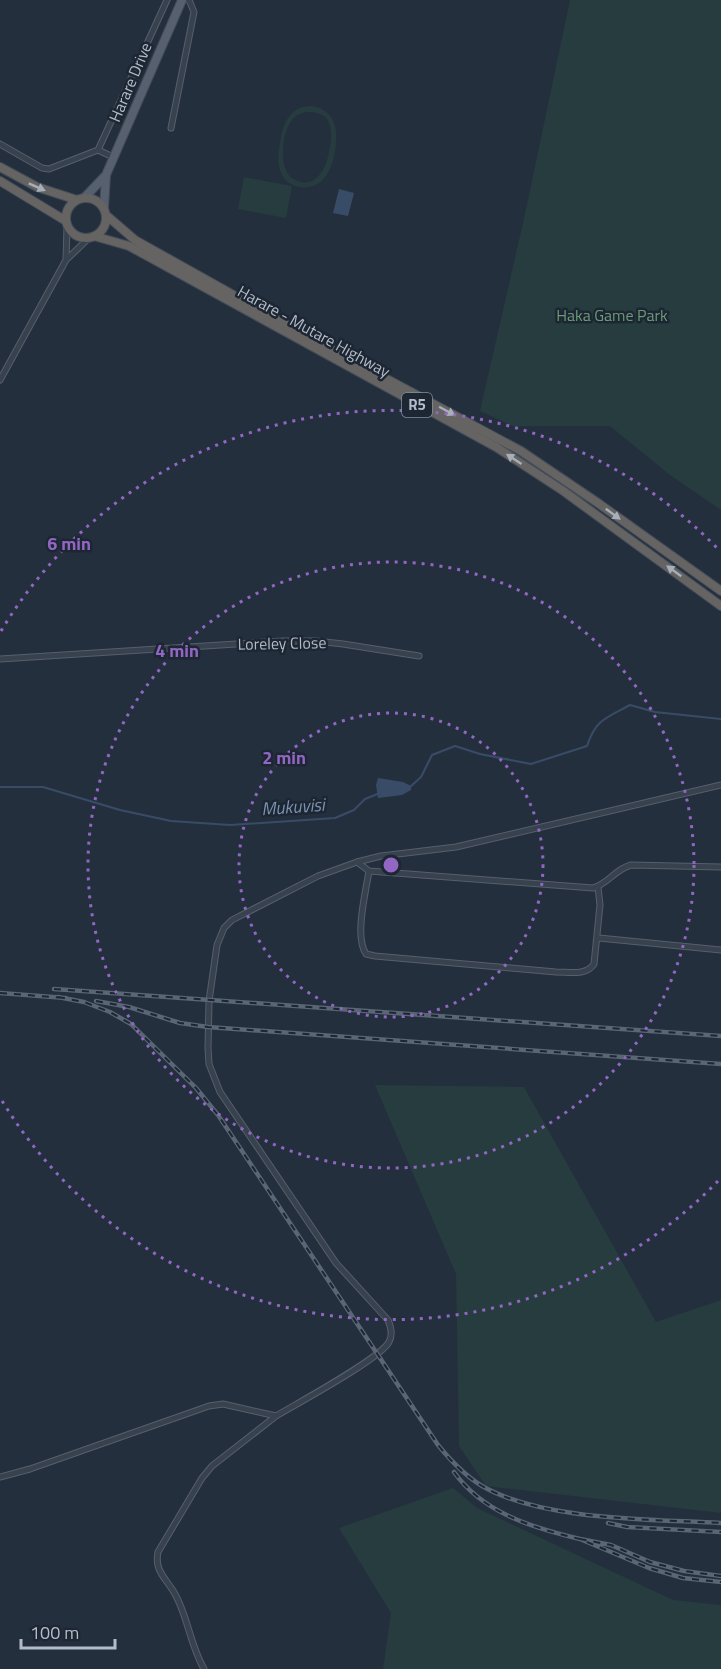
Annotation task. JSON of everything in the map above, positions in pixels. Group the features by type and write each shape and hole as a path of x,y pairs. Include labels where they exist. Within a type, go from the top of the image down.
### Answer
{"highway":[{"name":"R5","path":"0,167 37,187 97,201 105,212"},
{"name":"R5","path":"0,181 67,223 76,235 92,237"},
{"path":"67,223 68,209 81,199"},
{"path":"92,237 104,225 105,212"},
{"name":"Harare - Mutare Highway","path":"105,212 135,240 528,456 721,591"},
{"name":"Harare - Mutare Highway","path":"92,237 129,246 496,447 562,490 721,606"}],"main road":[{"name":"Harare Drive","path":"105,212 106,175 182,0"},
{"name":"Harare Drive","path":"81,199 106,175"}],"street":[{"name":"Harare Drive","path":"98,150 167,0"},
{"path":"171,128 194,12 189,0"},
{"path":"0,144 52,169 86,157 98,150 113,157"},
{"path":"66,260 67,223"},
{"path":"0,380 66,260 92,237"},
{"name":"Loreley Close","path":"0,659 283,641 343,644 419,656"},
{"path":"204,1669 196,1655 179,1603 156,1566 158,1552 201,1478 212,1466 276,1416 377,1354 387,1346 392,1332 388,1320 336,1263 216,1084 209,1064 209,1001 217,945 224,928 232,920 311,879 357,862 381,856 456,847 721,785"},
{"path":"357,862 369,871 578,887 598,886 617,870 631,865 721,867"},
{"path":"369,871 361,923 363,950 369,955 578,973 590,970 594,963 600,905 598,886"},
{"path":"598,938 721,950"},
{"path":"0,1478 209,1406 223,1404 276,1416"}],"green space":[{"name":"Haka Game Park","path":"570,0 721,0 721,510 670,475 610,426 513,426 480,411 525,214"},
{"path":"312,106 327,112 334,123 336,137 335,152 325,178 315,185 300,187 293,185 283,176 278,157 281,136 288,117 304,107","holes":["307,112 322,115 330,124 331,137 327,159 318,177 313,181 300,182 292,178 285,167 283,159 285,134 296,116"]},
{"path":"244,177 292,186 286,218 238,209"},
{"path":"375,1085 524,1087 656,1322 721,1300 721,1513 486,1486 459,1446 456,1274"},
{"path":"453,1488 477,1508 673,1600 721,1605 721,1669 383,1669 391,1613 339,1528"}],"water":[{"path":"339,189 354,193 348,216 333,213"},
{"path":"378,778 403,782 411,786 411,790 402,795 378,798 376,785"}],"waterway":[{"name":"Mukuvisi","path":"409,788 421,777 432,755 455,746 480,754 531,764 587,746 594,730 603,720 630,705 655,712 721,719"},
{"name":"Mukuvisi","path":"0,787 43,787 120,810 171,821 230,825 335,818 354,810 365,799 380,793"}],"railway":[{"path":"54,989 721,1036"},
{"path":"0,993 66,998"},
{"path":"58,997 84,1002 110,1012 131,1024 196,1088 218,1115 438,1445 469,1477 482,1486 507,1497 535,1506 566,1512 631,1519 721,1523"},
{"path":"96,1001 129,1007 180,1023 208,1027 721,1064"},
{"path":"454,1472 479,1498 510,1517 545,1530 580,1539"},
{"path":"608,1523 627,1527 721,1532"},
{"path":"721,1576 684,1571 650,1562 611,1545 580,1539 649,1568 683,1578 721,1582"}]}
